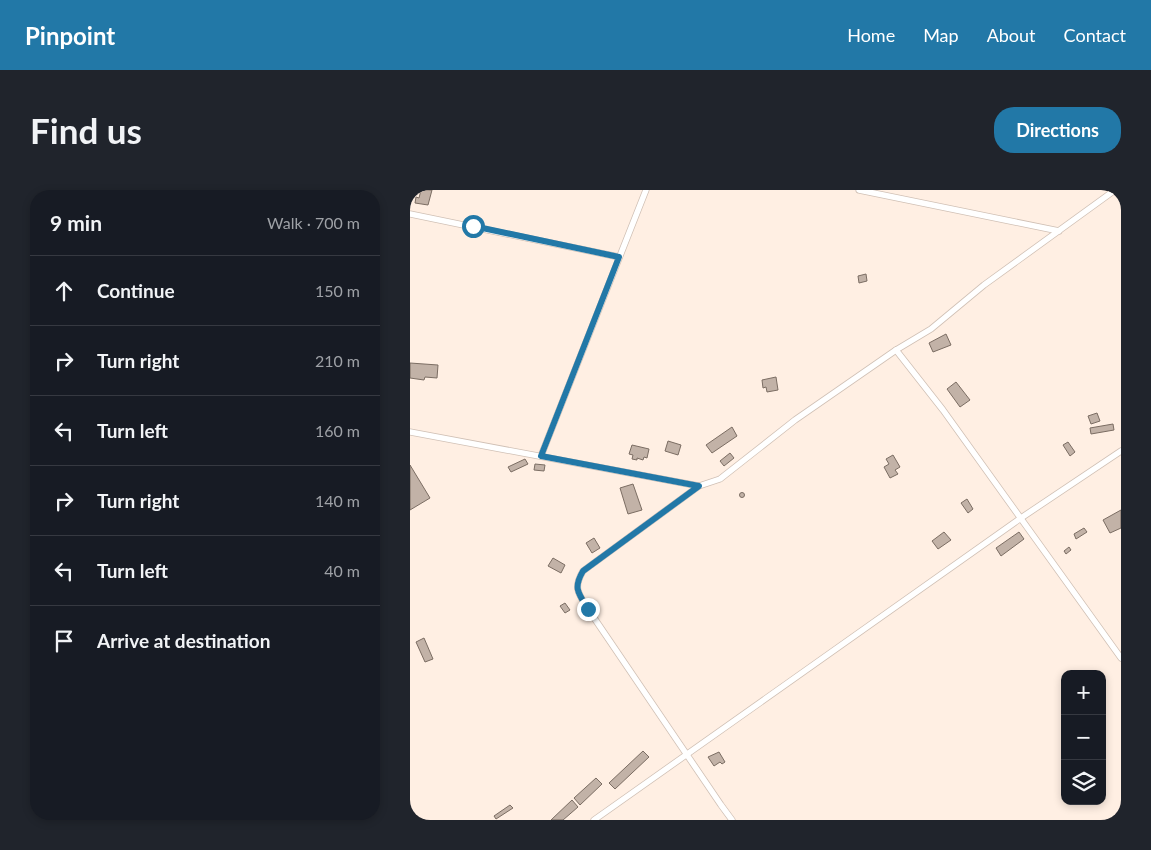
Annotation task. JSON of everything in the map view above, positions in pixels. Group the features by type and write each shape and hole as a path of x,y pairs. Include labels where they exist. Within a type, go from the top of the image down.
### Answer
{"street":[{"path":"410,196 413,190"},
{"path":"541,456 646,190"},
{"path":"859,190 1059,231"},
{"path":"732,820 578,594 577,582 583,571 699,486 720,479 795,420 896,350 931,329 984,285 1115,190"},
{"path":"410,214 619,257"},
{"path":"896,350 943,410 1121,658"},
{"path":"410,432 699,486"},
{"path":"594,820 1021,518 1121,450"}],"building":[{"path":"421,190 432,190 428,205 415,203 416,197 419,198"},
{"path":"866,274 867,281 859,283 858,276"},
{"path":"946,334 951,345 933,352 929,343"},
{"path":"410,363 438,365 437,378 425,377 424,380 410,378"},
{"path":"776,377 778,390 767,392 766,387 763,388 762,380"},
{"path":"956,382 970,400 960,407 947,389"},
{"path":"1097,413 1100,421 1091,424 1088,416"},
{"path":"1113,424 1114,430 1091,434 1090,428"},
{"path":"732,427 737,436 712,453 706,445"},
{"path":"668,441 681,445 678,455 665,451"},
{"path":"1068,442 1075,452 1070,456 1063,445"},
{"path":"632,445 649,449 647,458 644,457 643,460 632,459 633,455 629,454"},
{"path":"730,453 734,458 724,466 720,461"},
{"path":"893,455 900,467 895,470 898,474 890,478 884,467 889,464 886,459"},
{"path":"525,459 528,464 511,472 508,467"},
{"path":"535,464 545,465 544,471 534,470"},
{"path":"410,465 430,498 410,510"},
{"path":"633,484 642,510 628,514 620,488"},
{"path":"742,492 745,495 742,498 739,495"},
{"path":"967,499 973,509 968,513 961,503"},
{"path":"1121,510 1121,528 1110,533 1103,520"},
{"path":"1084,528 1087,532 1076,539 1074,534"},
{"path":"944,532 951,540 938,549 932,541"},
{"path":"1019,532 1024,539 1001,556 996,548"},
{"path":"594,538 600,548 592,553 586,543"},
{"path":"1069,547 1071,550 1066,554 1064,551"},
{"path":"553,558 565,565 561,573 548,566"},
{"path":"565,603 570,610 565,613 560,606"},
{"path":"424,638 433,659 425,662 416,642"},
{"path":"643,751 649,757 615,789 609,783"},
{"path":"719,752 725,762 722,764 720,762 714,766 708,757"},
{"path":"596,778 602,784 580,805 574,798"},
{"path":"572,800 578,807 563,820 551,820"},
{"path":"510,805 513,808 496,819 494,816"}],"route":[{"path":"473,226 619,257 541,456 699,486 583,571 577,582 578,594 588,609"}]}
